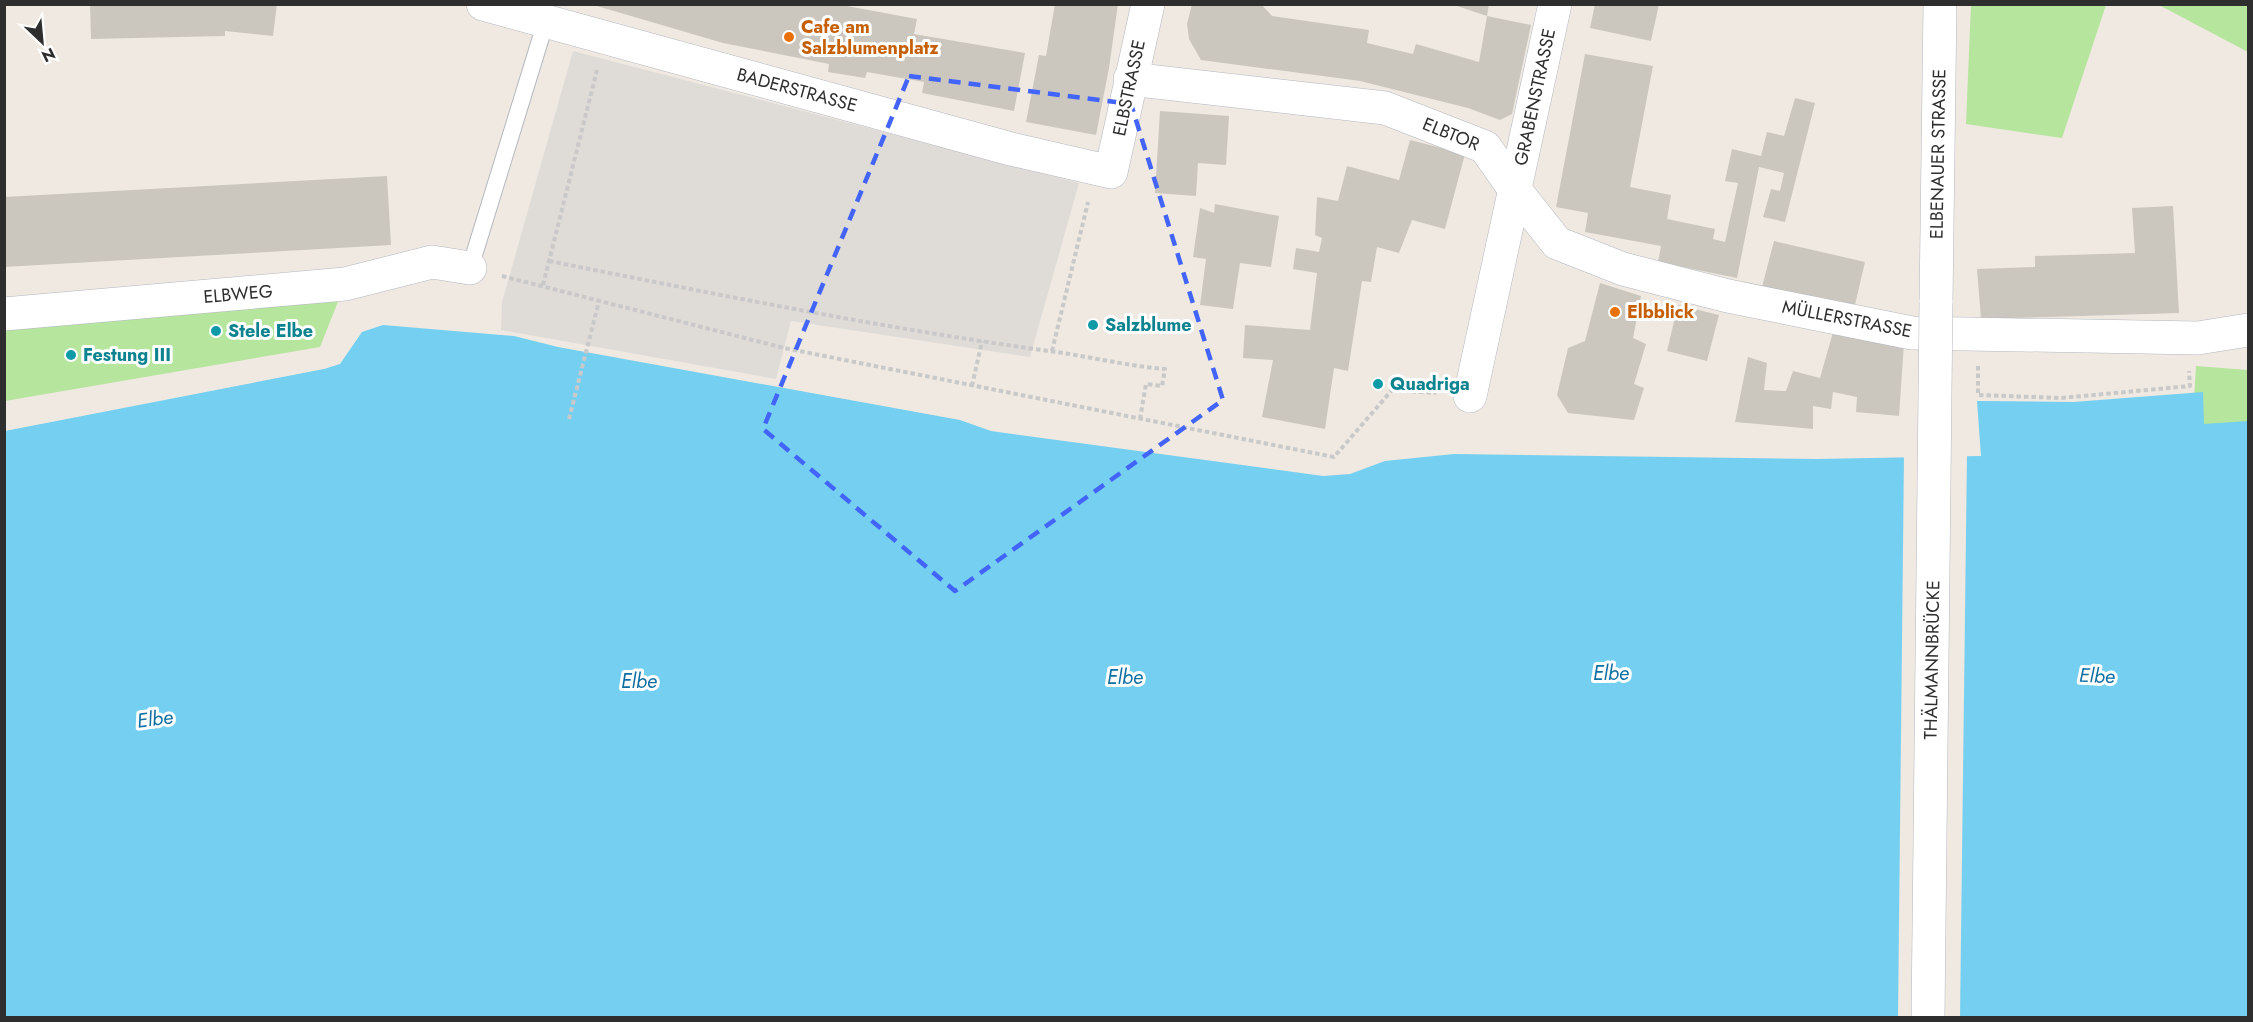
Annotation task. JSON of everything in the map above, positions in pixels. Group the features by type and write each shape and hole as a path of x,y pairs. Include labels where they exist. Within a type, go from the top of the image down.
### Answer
{"street":[{"name":"BADERSTRASSE","path":"483,4 999,146 1104,171"},
{"name":"ELBSTRASSE","path":"1104,171 1148,4"},
{"name":"GRABENSTRASSE","path":"1515,190 1555,4"},
{"name":"ELBENAUER STRASSE","path":"1936,303 1940,4"},
{"name":"ELBTOR","path":"1130,79 1385,108 1485,147 1515,190"},
{"name":"MÜLLERSTRASSE","path":"1515,190 1557,243 1623,269 1728,296 1912,333 2198,338 2248,330"},
{"path":"1470,396 1515,190"},
{"name":"ELBWEG","path":"4,314 345,284 432,262 470,267"},
{"name":"THÄLMANNBRÜCKE","path":"1928,1017 1936,303"}],"lane":[{"path":"470,267 546,21"}],"path":[{"path":"543,285 604,37"},
{"path":"1052,351 1104,171"},
{"path":"549,261 879,326 1052,351 1144,368 1165,369 1162,386 1146,384 1140,419"},
{"path":"470,267 784,348 1334,458 1392,390 1470,396"},
{"path":"569,418 599,301"},
{"path":"1978,334 1978,395 2061,398 2190,386 2189,368"},
{"path":"972,386 982,341"}],"highlighted area":[{"path":"909,76 1131,104 1223,400 955,591 763,429"}],"green space":[{"path":"1971,5 2106,5 2062,138 1966,124"},
{"path":"2159,5 2248,5 2248,52"},
{"path":"345,284 320,347 5,401 5,314"},
{"path":"2196,366 2248,370 2248,430 2192,433"}],"shaded area":[{"path":"573,51 1079,183 1030,357 791,321 776,379 501,330 502,302"}],"water":[{"name":"Elbe","path":"383,325 514,336 558,347 960,420 991,431 1323,476 1350,474 1385,461 1454,454 1816,459 1981,456 1977,401 2073,402 2203,392 2204,424 2248,421 2248,1017 5,1018 5,431 324,369 340,364 362,332"}],"pier":[{"path":"1967,453 1960,1018 1898,1017 1904,454"}],"building":[{"path":"90,4 277,4 273,36 225,31 225,36 91,39"},
{"path":"590,4 836,4 917,19 914,34 1025,53 1014,111 922,93 924,82 867,72 865,78 828,72 829,64 723,43"},
{"path":"1055,4 1118,4 1096,135 1026,122 1039,55 1046,56"},
{"path":"1192,4 1261,4 1272,16 1369,30 1367,43 1413,54 1416,44 1479,62 1487,16 1531,25 1512,114 1500,120 1468,108 1360,81 1201,60 1189,39 1187,24"},
{"path":"1451,4 1489,4 1487,16"},
{"path":"1595,4 1659,4 1651,41 1590,28"},
{"path":"1585,54 1653,66 1630,187 1671,195 1667,219 1715,229 1713,239 1725,242 1738,183 1725,181 1732,149 1761,156 1767,132 1784,136 1795,98 1815,103 1785,222 1763,217 1771,189 1780,191 1784,173 1759,167 1737,278 1658,262 1661,246 1585,232 1588,213 1556,207"},
{"path":"1160,111 1229,116 1226,165 1198,163 1196,196 1155,193"},
{"path":"1410,140 1465,154 1445,229 1412,220 1399,253 1377,247 1371,282 1362,281 1348,371 1334,368 1325,429 1262,417 1273,360 1243,358 1245,325 1310,330 1317,273 1293,269 1296,248 1319,252 1322,238 1315,235 1317,197 1338,201 1347,166 1399,180"},
{"path":"387,176 391,245 4,267 4,197"},
{"path":"1215,204 1279,216 1271,267 1240,263 1233,309 1200,305 1206,259 1193,257 1200,208 1214,213"},
{"path":"2173,206 2179,313 1981,319 1977,269 2035,267 2035,256 2135,253 2132,208"},
{"path":"1774,241 1865,262 1854,309 1762,287"},
{"path":"1600,283 1641,296 1633,338 1646,344 1634,384 1644,388 1634,420 1568,413 1557,395 1568,348 1585,341"},
{"path":"1678,305 1719,315 1707,361 1667,351"},
{"path":"1833,332 1904,343 1899,416 1856,412 1857,397 1833,392 1831,409 1813,406 1813,429 1735,422 1748,357 1767,363 1764,390 1786,391 1793,371 1820,378"}],"place":[{"name":"Cafe am Salzblumenplatz","path":"789,37"},
{"name":"Elbblick","path":"1615,312"},
{"name":"Salzblume","path":"1093,325"},
{"name":"Stele Elbe","path":"216,331"},
{"name":"Festung III","path":"71,355"},
{"name":"Quadriga","path":"1378,384"}]}
